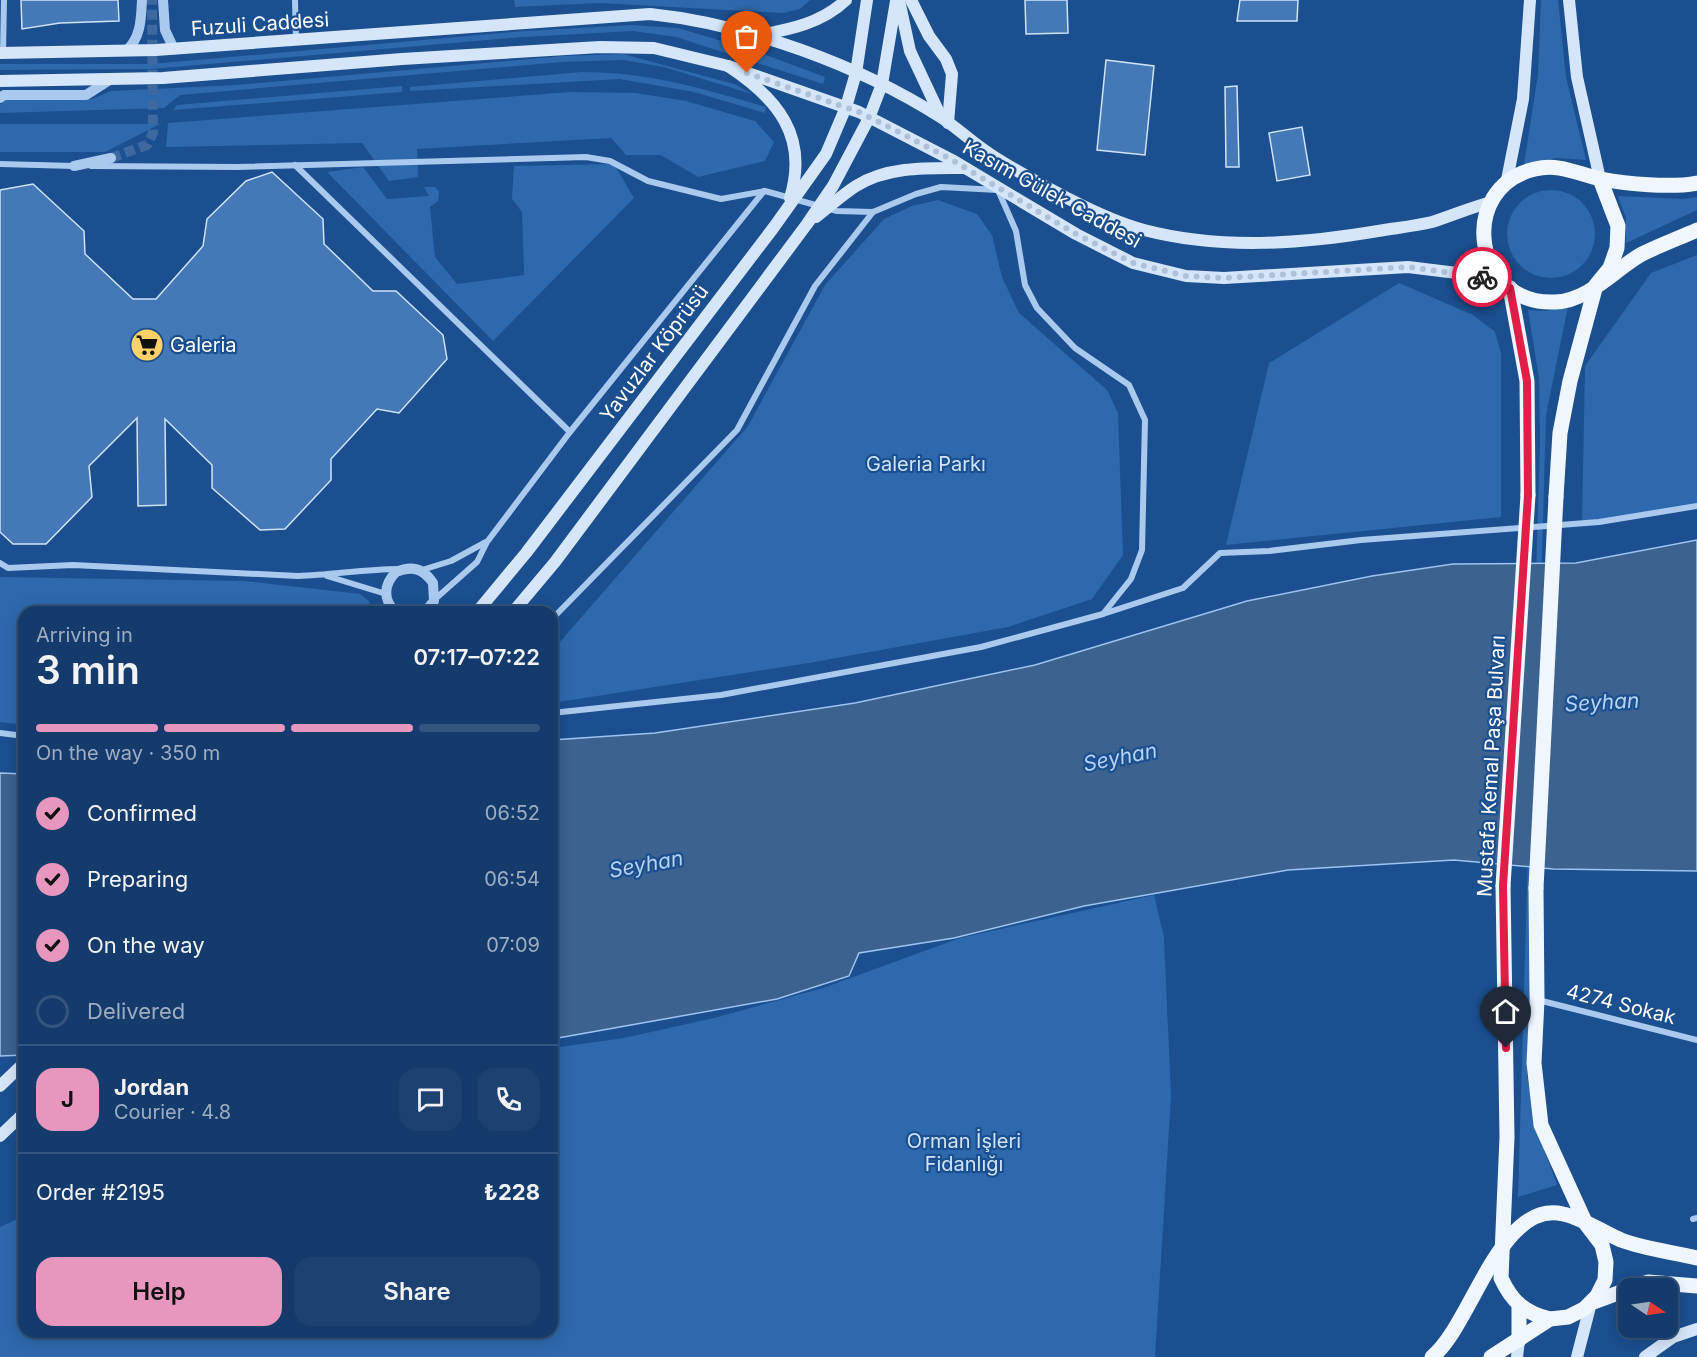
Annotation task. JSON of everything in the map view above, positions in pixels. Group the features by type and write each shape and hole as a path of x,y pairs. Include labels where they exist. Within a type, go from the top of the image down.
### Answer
{"main road":[{"path":"759,35 807,25 824,17 846,0"},
{"name":"Yavuzlar Köprüsü","path":"482,606 526,553 787,209 826,154 846,107 855,73 867,0"},
{"path":"518,606 555,562 833,186 877,82 898,0"},
{"path":"898,0 910,51 945,120"},
{"path":"911,0 929,36 946,58 952,74 945,120"},
{"path":"1506,185 1523,99 1530,0"},
{"path":"1569,0 1577,76 1600,179 1618,226 1617,248 1610,268 1596,285 1570,381 1560,432 1536,888 1537,1000 1534,1064 1541,1125 1586,1224 1602,1245 1606,1262 1605,1280 1591,1303 1577,1357"},
{"name":"Fuzuli Caddesi","path":"2,53 126,51 296,42 650,14 694,19 759,35 877,82"},
{"path":"0,81 108,81 600,47 654,48 728,66 864,115"},
{"path":"728,66 758,85 781,114 794,139 798,164 787,209"},
{"name":"Kasım Gülek Caddesi","path":"877,82 945,120 992,155 1014,168 1081,203 1142,230 1217,242 1259,244 1343,236 1432,222 1464,209 1492,202"},
{"name":"Kasım Gülek Caddesi","path":"864,115 965,168 998,189 1133,263 1175,273 1224,278 1343,269 1408,267 1504,283"},
{"path":"1697,183 1663,185 1600,179 1579,171 1556,167 1534,169 1512,178 1492,202 1486,215 1483,238 1487,258 1504,283 1534,301 1557,303 1578,297 1642,255 1697,230"},
{"path":"807,224 857,186 889,173 924,168 965,168"},
{"name":"Mustafa Kemal Paşa Bulvarı","path":"1504,283 1527,381 1528,495 1503,886 1507,1137 1505,1244 1500,1261 1502,1278 1508,1294 1519,1307"},
{"path":"0,1086 18,1069"},
{"path":"0,1136 18,1119"},
{"path":"1432,1357 1468,1306 1514,1230 1527,1220 1543,1214 1561,1213 1624,1241 1697,1258"},
{"path":"1678,1284 1697,1286"},
{"path":"1518,1357 1519,1307 1534,1315 1550,1319 1568,1317 1591,1303 1618,1293"},
{"path":"1491,1357 1550,1319"},
{"path":"1645,1357 1673,1337 1697,1329"}],"street":[{"path":"2,53 4,0"},
{"path":"126,51 138,34 142,0"},
{"path":"163,0 165,30 174,49"},
{"path":"295,0 296,42"},
{"path":"0,98 4,95 86,95 108,81"},
{"path":"0,164 295,165 586,157 610,160 648,181 721,199 765,191 837,211 873,212 916,194 941,187 998,189 1016,231 1025,285 1037,308 1075,348 1129,385 1145,420 1142,550 1131,579 1103,614"},
{"path":"74,166 111,158"},
{"path":"295,165 570,432"},
{"path":"431,606 477,562 487,542 570,432 765,191"},
{"path":"558,613 737,430 814,286 873,212"},
{"path":"558,713 606,709 732,693 981,647 1103,614 1183,588 1220,553 1269,551 1361,540 1599,522 1697,506"},
{"path":"0,563 8,568 73,565 323,575 353,570 404,568 422,570 451,561 487,542"},
{"path":"392,606 386,594 390,578 404,568"},
{"path":"422,570 433,583 429,606"},
{"path":"323,575 386,594"},
{"path":"0,733 18,735"},
{"name":"4274 Sokak","path":"1537,1000 1697,1040"}],"green space":[{"path":"514,0 810,0 800,9 783,13 599,3 515,7"},
{"path":"1541,0 1558,0 1566,77 1586,160 1556,158 1524,165 1538,74"},
{"path":"632,25 678,28 758,52 825,77 823,84 676,37 633,31 523,37 151,69 0,70 0,64 151,64 525,31"},
{"path":"623,54 734,84 752,94 664,67 623,60 563,62 180,95 164,108 0,113 0,105 5,100 92,99 111,91 237,85 563,56"},
{"path":"581,72 629,75 675,82 766,107 765,113 694,92 620,79 410,91 410,87"},
{"path":"402,86 402,92 173,110 177,105"},
{"path":"570,92 636,93 686,101 755,121 774,142 765,161 698,177 661,155 626,155 611,138 417,149 418,177 389,181 362,143 166,147 168,123"},
{"path":"0,124 160,124 105,152 0,152"},
{"path":"614,164 634,198 493,341 327,172 363,167 387,199 429,196 424,187 435,187 439,192 438,201 430,207 435,257 457,284 524,275 522,212 512,199 514,166"},
{"path":"1551,190 1576,197 1588,209 1595,234 1588,259 1576,271 1551,278 1526,271 1514,259 1507,234 1514,209 1526,197"},
{"path":"1618,196 1684,199 1697,197 1697,210 1626,243 1626,218"},
{"name":"Galeria Parkı","path":"938,200 977,214 992,235 1002,277 1019,313 1107,390 1118,413 1123,555 1092,599 1008,627 809,663 558,702 558,644 748,426 825,285 884,219 912,206"},
{"path":"1697,255 1697,505 1582,523 1585,366 1651,273"},
{"path":"1399,283 1473,315 1495,332 1501,353 1501,517 1226,545 1269,363"},
{"path":"1568,306 1546,415 1527,1076 1540,1138 1557,1185 1518,1197 1540,442 1539,378 1528,310 1547,311"},
{"path":"0,577 245,581 360,594 370,602 368,606 18,606 18,724 0,722"},
{"name":"Orman İşleri Fidanlığı","path":"1154,895 1164,937 1171,1096 1155,1357 0,1357 0,1227 18,1219 18,1338 558,1338 558,1047 624,1038 714,1018 823,988 960,938"}],"water":[{"name":"Seyhan","path":"1697,540 1697,871 1553,869 1454,860 1288,870 1084,906 954,938 859,953 849,976 777,999 558,1038 558,740 655,733 855,703 1035,665 1247,601 1372,576 1453,564 1576,563"},
{"path":"0,773 18,774 18,1055 0,1056"}],"building":[{"path":"21,0 118,0 119,21 60,23 22,29"},
{"path":"1025,0 1067,0 1068,33 1026,34"},
{"path":"1240,0 1298,0 1297,21 1237,21"},
{"path":"1106,60 1154,66 1145,155 1097,150"},
{"path":"1237,86 1239,167 1226,167 1225,87"},
{"path":"1302,127 1310,175 1277,181 1269,133"},
{"path":"272,172 323,219 324,244 373,291 396,291 443,335 447,359 399,413 377,409 331,459 331,480 285,529 260,530 212,488 212,465 165,419 166,505 138,506 137,418 89,466 92,497 46,544 13,544 0,532 0,190 33,184 84,231 85,254 133,299 156,299 203,246 207,219 246,181"}],"tunnel":[{"path":"111,158 147,145 153,133 152,0"}],"way so far":[{"path":"747,73 859,112 952,160 1076,234 1133,263 1186,276 1224,278 1343,269 1408,267 1482,277"}],"place":[{"name":"Galeria","path":"147,345"}],"route":[{"path":"1482,277 1498,278 1510,288 1527,381 1530,431 1503,886 1506,1048"}]}
